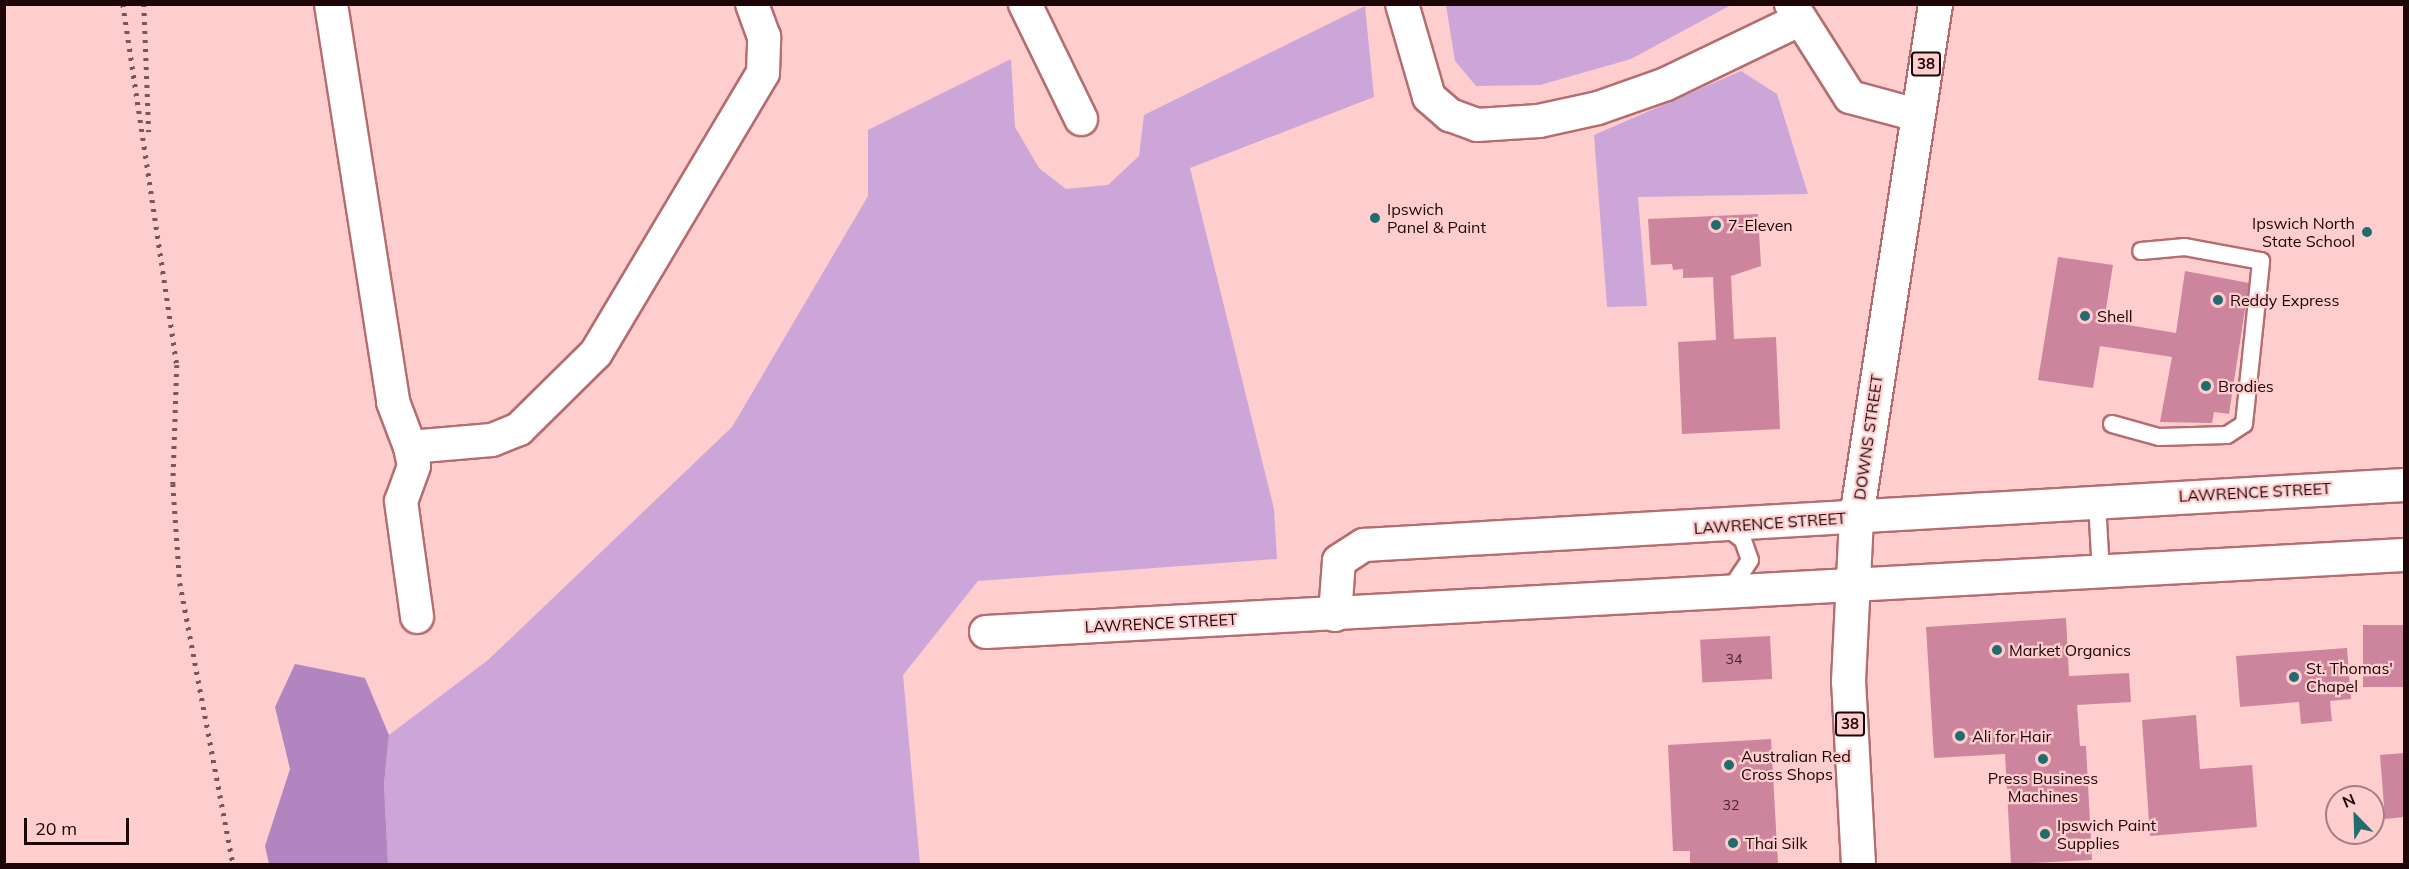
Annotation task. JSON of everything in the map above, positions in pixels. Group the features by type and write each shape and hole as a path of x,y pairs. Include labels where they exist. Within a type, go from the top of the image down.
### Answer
{"main road":[{"name":"DOWNS STREET","path":"1858,864 1848,681 1856,517 1917,115 1936,7"}],"street":[{"path":"331,4 393,402 410,447 414,466 400,501 417,617"},
{"path":"410,447 492,440 519,429 596,353 763,73 764,37 752,4"},
{"path":"1025,4 1081,119"},
{"path":"1402,4 1429,97 1450,116 1477,125 1529,122 1598,108 1666,84 1795,12 1850,97 1917,115"},
{"name":"LAWRENCE STREET","path":"1335,615 1339,561 1359,546 2404,485"},
{"name":"LAWRENCE STREET","path":"986,632 1335,615 1851,584 2101,573 2404,555"}],"lane":[{"path":"2112,424 2159,437 2227,435 2244,424 2261,261 2185,248 2141,251"},
{"path":"2097,502 2101,573"},
{"path":"1725,526 1743,540 1750,560 1730,591"}],"shaded area":[{"path":"1446,4 1731,5 1631,59 1540,85 1476,86 1455,61"},
{"path":"1365,6 1374,97 1190,168 1274,509 1277,559 978,581 903,675 920,864 388,864 384,784 389,735 488,660 732,427 868,196 868,130 1011,59 1015,127 1039,168 1066,189 1108,185 1139,156 1144,115"},
{"path":"1741,71 1777,94 1808,194 1638,197 1647,306 1607,307 1594,135"},
{"path":"295,664 365,678 389,735 384,784 388,864 269,864 265,846 290,769 275,707"}],"building":[{"path":"1758,214 1761,266 1731,276 1734,339 1776,337 1780,429 1682,434 1678,342 1716,340 1713,277 1683,278 1683,269 1673,270 1672,264 1651,265 1648,219"},
{"path":"2058,257 2113,265 2104,321 2176,333 2185,271 2249,283 2229,414 2214,412 2212,423 2160,422 2172,357 2100,346 2093,388 2038,380"},
{"path":"2066,618 2069,676 2129,673 2131,702 2077,705 2080,746 2086,746 2092,860 2011,864 2005,754 1934,758 1926,627"},
{"path":"2363,625 2404,625 2404,687 2363,687"},
{"path":"1770,636 1772,679 1702,683 1700,640"},
{"name":"St. Thomas' Chapel","path":"2347,648 2351,699 2330,701 2332,721 2301,724 2299,702 2240,707 2236,656"},
{"path":"2196,715 2200,769 2252,765 2257,827 2150,836 2142,720"},
{"path":"1771,739 1778,864 1690,864 1690,851 1673,851 1668,745"},
{"path":"2404,753 2404,817 2385,819 2385,785 2382,785 2380,755"}],"railway":[{"path":"123,4 177,365 173,484 180,583 233,864"},
{"path":"144,4 149,132"}],"place":[{"name":"Ipswich Panel & Paint","path":"1375,218"},
{"name":"7-Eleven","path":"1716,225"},
{"name":"Ipswich North State School","path":"2367,232"},
{"name":"Reddy Express","path":"2218,300"},
{"name":"Shell","path":"2085,316"},
{"name":"Brodies","path":"2206,386"},
{"name":"Market Organics","path":"1997,650"},
{"name":"St. Thomas' Chapel","path":"2294,677"},
{"name":"Ali for Hair","path":"1960,736"},
{"name":"Press Business Machines","path":"2043,759"},
{"name":"Australian Red Cross Shops","path":"1729,765"},
{"name":"Ipswich Paint Supplies","path":"2045,834"},
{"name":"Thai Silk","path":"1733,843"}]}
